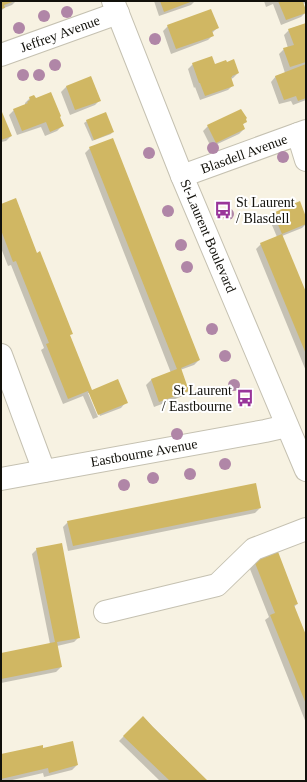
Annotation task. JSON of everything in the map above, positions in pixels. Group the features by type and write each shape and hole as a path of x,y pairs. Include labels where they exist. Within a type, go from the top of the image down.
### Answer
{"street":[{"name":"Jeffrey Avenue","path":"1,55 116,7"},
{"name":"St-Laurent Boulevard","path":"116,7 182,176 306,470"},
{"name":"Blasdell Avenue","path":"182,176 302,133"},
{"path":"302,133 306,160"},
{"path":"1,355 44,472"},
{"name":"Eastbourne Avenue","path":"1,480 265,432 287,426"},
{"path":"104,612 217,585 254,549 306,529"}],"building":[{"path":"1,1 15,1 4,5 5,8 1,9"},
{"path":"160,1 193,1 164,12"},
{"path":"278,1 306,1 303,2 306,13 286,20"},
{"path":"211,9 219,28 212,31 214,36 176,49 167,25"},
{"path":"306,23 306,62 290,67 283,48 294,45 288,29"},
{"path":"212,56 215,64 234,59 239,73 231,77 234,86 205,96 192,63"},
{"path":"306,64 306,98 298,101 296,96 284,100 275,76"},
{"path":"91,76 101,101 75,110 66,86"},
{"path":"51,92 64,126 50,132 46,122 22,131 13,109 28,103 27,102 30,100 29,97 34,95 36,98"},
{"path":"241,109 247,118 247,122 243,124 245,129 216,143 207,125"},
{"path":"1,112 12,136 1,140"},
{"path":"106,112 114,132 94,140 86,120"},
{"path":"113,138 200,360 181,368 189,391 159,402 151,379 177,369 89,147"},
{"path":"16,198 37,253 40,251 73,334 70,335 92,390 118,379 128,403 98,415 88,391 68,399 46,344 49,343 16,261 13,262 1,230 1,204"},
{"path":"300,201 306,217 306,224 282,234 273,213"},
{"path":"282,234 306,292 306,354 260,243"},
{"path":"256,483 261,508 73,546 67,521"},
{"path":"62,543 80,638 57,642 62,667 1,679 1,653 55,642 36,548"},
{"path":"277,549 298,604 294,605 306,635 306,704 270,615 275,613 253,558"},
{"path":"143,716 208,781 170,781 123,736"},
{"path":"73,741 78,765 49,773 48,768 1,779 1,754 43,745 43,748"}],"place":[{"name":"St Laurent / Blasdell","path":"223,210"},
{"name":"St Laurent / Eastbourne","path":"245,398"}]}
